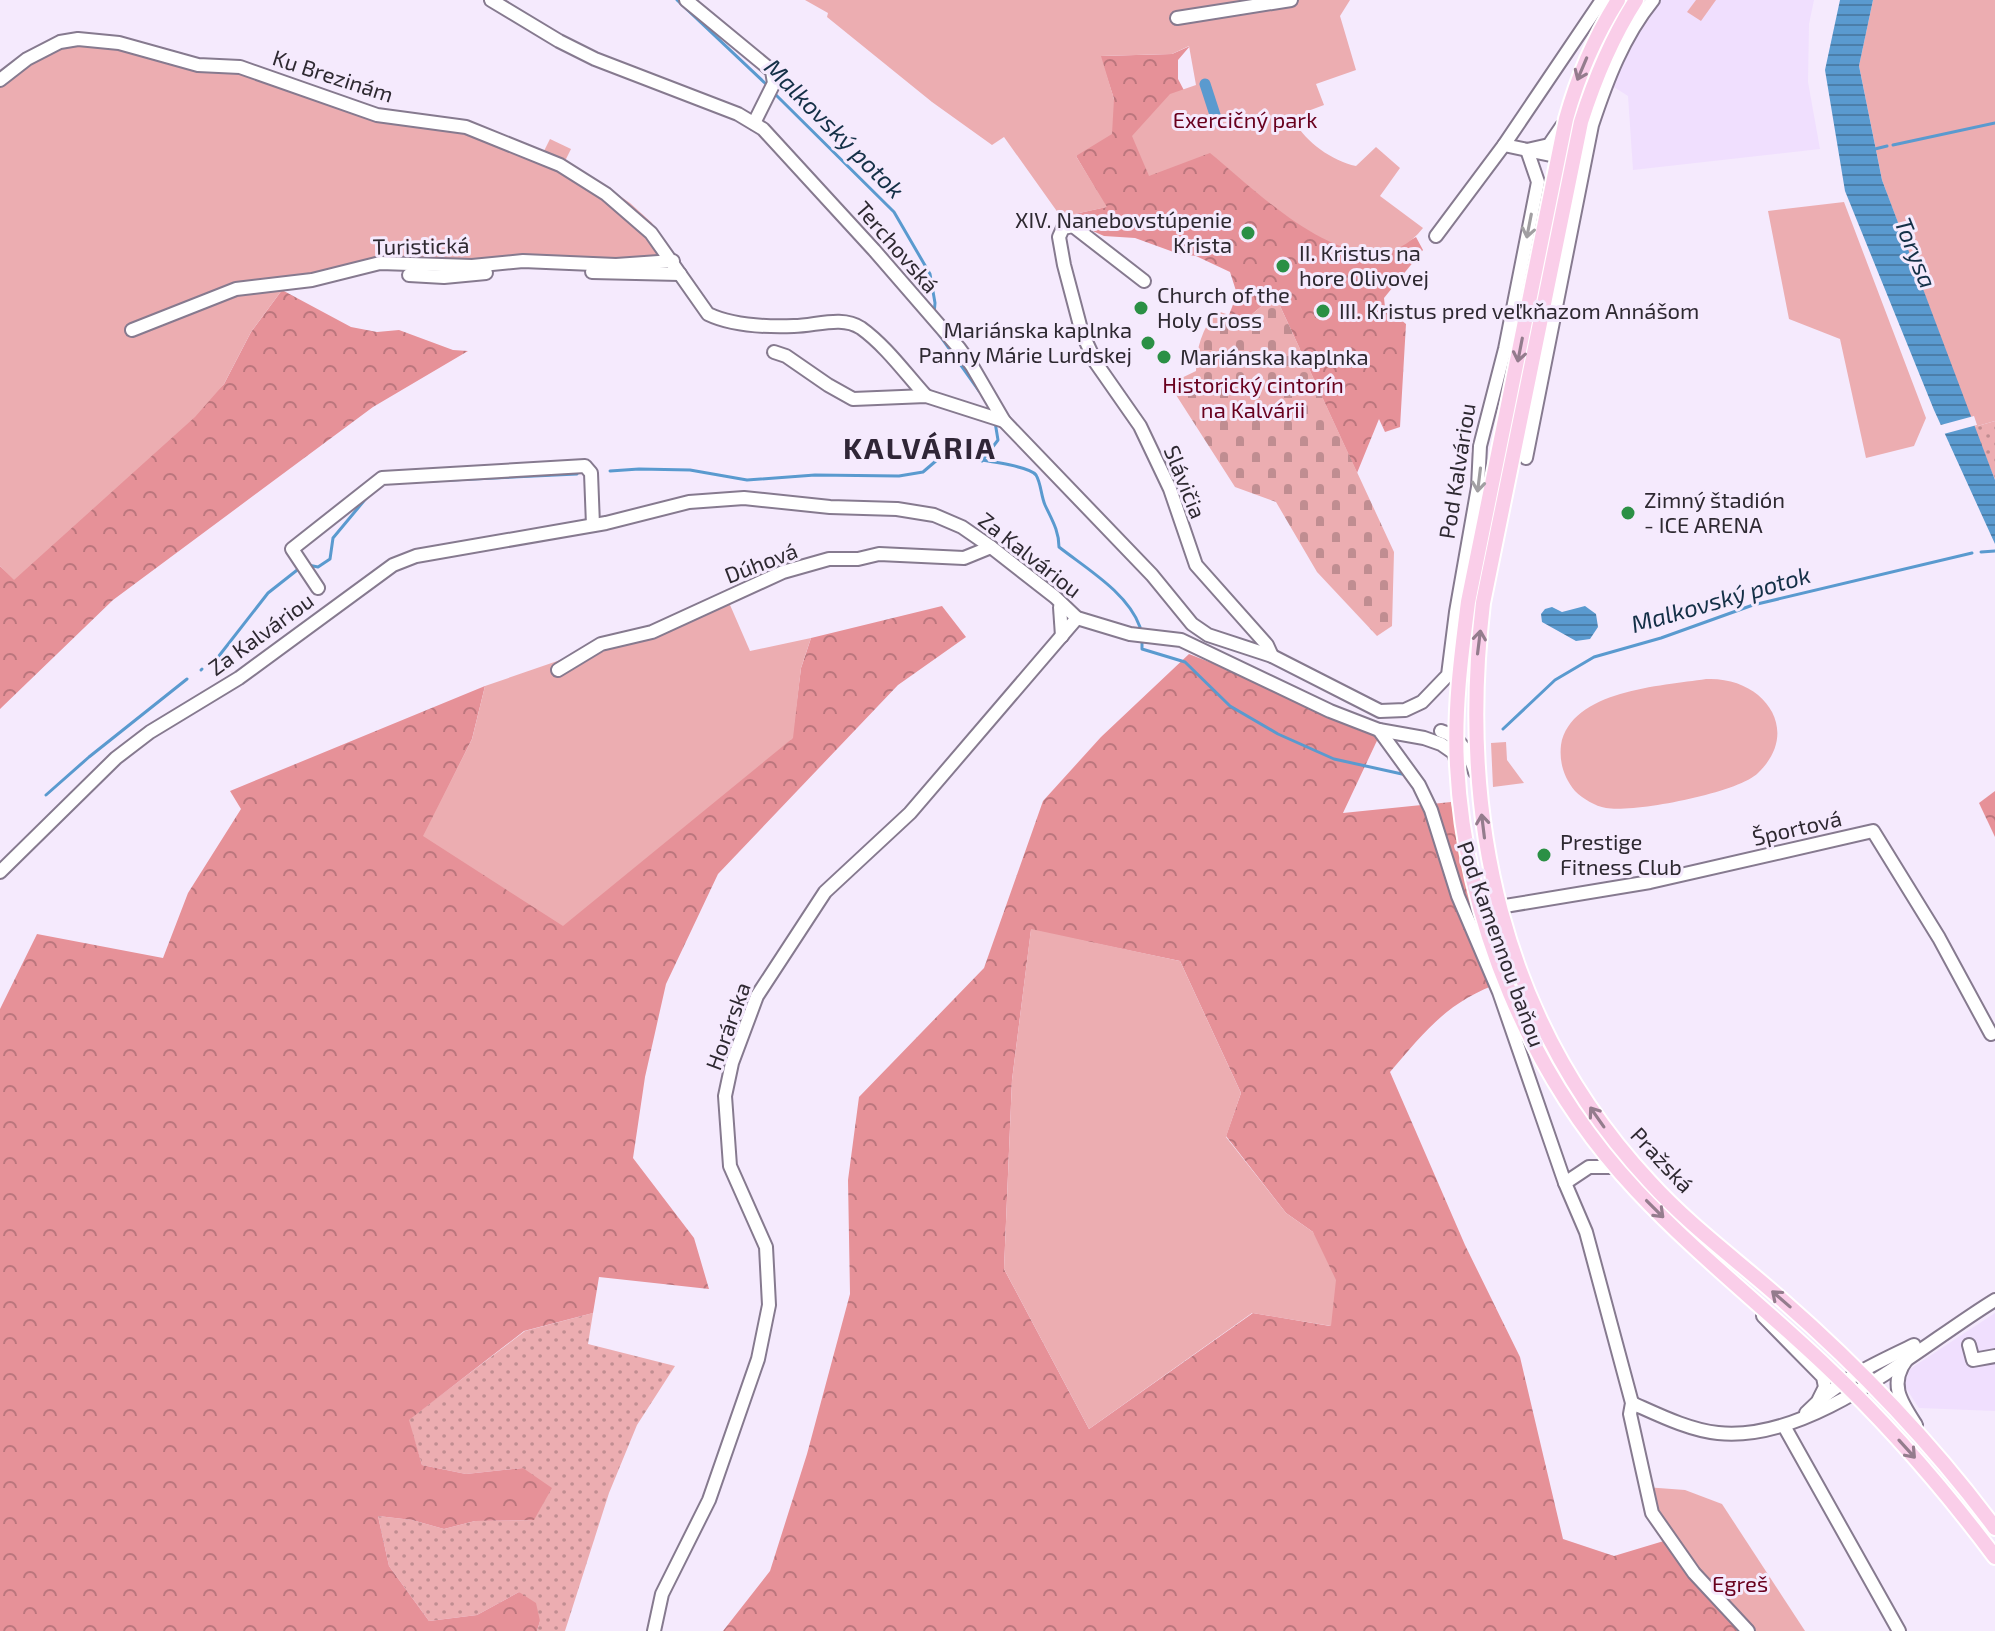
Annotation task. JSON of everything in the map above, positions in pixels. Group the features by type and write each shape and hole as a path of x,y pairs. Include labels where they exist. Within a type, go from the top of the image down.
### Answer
{"main road":[{"name":"Pod Kalváriou","path":"1475,720 1477,654 1483,603 1564,158 1566,119 1576,82 1592,44 1618,0"},
{"name":"Pod Kalváriou","path":"1457,740 1468,602 1564,158 1581,122 1598,70 1615,33 1636,0"},
{"name":"Pražská","path":"1475,720 1478,782 1499,907 1512,955 1529,997 1572,1080 1614,1140 1651,1184 1865,1376 1929,1444 1995,1528"},
{"name":"Pražská","path":"1457,740 1467,848 1496,955 1539,1053 1562,1093 1615,1167 1659,1214 1848,1387 1931,1476 1995,1557"}],"street":[{"name":"Terchovská","path":"491,0 595,59 763,129 832,203 972,366 995,419 1152,575 1192,624 1208,635 1234,641 1272,656"},
{"path":"686,0 772,71 774,83 754,123"},
{"path":"1177,18 1291,0"},
{"path":"1436,236 1504,145 1602,0"},
{"path":"1526,458 1592,125 1610,73 1630,32 1653,0"},
{"name":"Ku Brezinám","path":"0,80 27,59 60,42 78,39 119,43 198,65 240,67 377,115 466,127 560,165 606,194 651,233 708,314 721,320 795,326 839,322 860,327 926,396"},
{"path":"1527,150 1549,145 1566,119"},
{"path":"1504,145 1564,158"},
{"name":"Pod Kalváriou","path":"1380,711 1405,710 1422,702 1448,675 1478,487 1480,446 1505,349 1538,182 1527,150"},
{"name":"Slávičia","path":"1144,281 1073,226 1063,228 1059,237 1064,265 1082,333 1096,363 1140,426 1170,489 1196,565 1267,645 1272,656 1380,711"},
{"name":"Turistická","path":"132,330 236,289 312,280 380,263 472,266 523,261 616,265 673,261"},
{"name":"Turistická","path":"409,275 444,277 534,268 680,274"},
{"path":"774,352 786,356 853,399 926,396 995,419"},
{"name":"Za Kalváriou","path":"318,588 292,549 382,478 585,466 591,473 593,525"},
{"name":"Za Kalváriou","path":"0,872 116,758 150,732 239,678 393,565 416,556 593,525 689,502 744,498 830,507 897,509 934,515 962,527 991,547 1077,618 1130,634 1181,640 1330,711 1379,730 1419,737 1453,735 1457,740"},
{"name":"Dúhová","path":"558,670 601,644 652,632 783,572 829,559 858,559 879,554 964,558 991,547"},
{"path":"1060,607 1062,636"},
{"name":"Horárska","path":"654,1631 662,1594 714,1485 758,1359 769,1305 766,1247 730,1166 725,1096 732,1063 757,996 825,892 910,813 1077,618"},
{"path":"1181,640 1192,624"},
{"path":"1457,764 1454,753 1441,737 1458,703"},
{"path":"1379,730 1380,711"},
{"path":"1475,720 1457,740 1471,757 1478,782"},
{"name":"Pod Kamennou baňou","path":"1379,730 1419,785 1431,810 1458,896 1499,992 1565,1183 1586,1232 1632,1403 1630,1414 1652,1513 1694,1573 1748,1631"},
{"path":"1396,752 1402,740 1419,737"},
{"name":"Športová","path":"1499,907 1656,881 1873,831 1939,938 1991,1034"},
{"path":"1589,1167 1596,1141"},
{"path":"1565,1183 1589,1167 1615,1167"},
{"name":"Pražská","path":"1743,1292 1776,1331 1823,1377 1825,1387 1819,1400"},
{"path":"1632,1403 1671,1420 1716,1433 1753,1433 1784,1426 1800,1420 1865,1376 1911,1355 1995,1300"},
{"path":"1839,1352 1853,1360 1875,1362 1950,1328"},
{"path":"1969,1345 1973,1360 1995,1356"},
{"path":"1911,1355 1898,1374 1897,1392 1929,1444"},
{"path":"1865,1376 1875,1362"},
{"path":"1800,1420 1819,1400 1848,1387"},
{"path":"1784,1426 1899,1631"}],"shaded area":[{"path":"1653,0 1814,0 1809,24 1808,82 1820,149 1633,170 1628,96 1606,82"},
{"path":"1995,1313 1995,1411 1919,1408 1904,1385 1910,1369"}],"green space":[{"name":"Exercičný park","path":"805,0 1350,0 1340,16 1356,70 1316,84 1324,105 1294,121 1313,143 1329,155 1356,166 1376,147 1400,168 1380,196 1423,228 1399,248 1372,253 1343,247 1313,233 1255,192 1210,153 1149,176 1132,136 1170,94 1196,85 1189,46 1172,54 1101,56 1114,99 1112,134 1076,156 1107,207 1061,217 1004,137 992,145 932,102 827,17 828,13"},
{"path":"1696,0 1716,0 1701,21 1687,12"},
{"path":"1873,0 1995,0 1995,421 1974,427 1882,180 1859,66"},
{"path":"63,41 120,44 194,63 224,64 331,105 500,138 598,181 630,203 652,223 666,258 379,266 282,290 251,332 224,384 195,417 14,580 0,566 0,75"},
{"path":"1190,46 1178,60 1178,79 1198,117 1388,253 1416,237 1423,250 1384,298 1385,307 1406,324 1400,427 1385,432 1379,419 1357,473 1275,295 1245,320 1229,315 1237,294 1230,272 1196,256 1179,254 1135,238 1104,236 1061,217 1106,207 1076,156 1114,99 1100,56 1172,54"},
{"path":"550,139 571,149 564,163 543,153"},
{"path":"1844,202 1926,418 1914,446 1866,458 1840,339 1789,319 1768,211"},
{"path":"282,290 351,327 377,332 399,330 453,350 468,351 373,407 113,600 0,709 0,566 14,579 224,384 251,332"},
{"name":"Historický cintorín na Kalvárii","path":"1275,295 1394,552 1392,626 1377,636 1317,572 1276,502 1235,487 1169,384 1196,371 1201,339 1217,311 1245,320"},
{"path":"1995,421 1995,480 1974,427"},
{"path":"727,598 750,651 811,638 801,668 793,738 563,926 423,836 472,739 485,686 601,646 684,624"},
{"path":"942,606 966,637 898,685 718,874 666,984 645,1077 633,1158 694,1238 709,1289 599,1277 593,1313 524,1331 409,1420 422,1465 466,1474 523,1468 552,1488 534,1520 475,1521 444,1529 412,1520 378,1516 389,1566 429,1621 477,1615 519,1592 536,1603 540,1621 537,1631 0,1631 0,1009 37,934 163,958 188,893 241,809 230,791 485,686 472,739 424,836 792,739 801,668 811,638"},
{"path":"1189,654 1382,730 1343,813 1451,802 1467,883 1503,982 1453,1007 1427,1030 1390,1072 1465,1245 1520,1357 1563,1539 1614,1556 1677,1537 1721,1609 1743,1631 723,1631 770,1571 807,1454 850,1294 848,1180 859,1097 984,968 1043,801 1101,737","holes":["1031,930 1180,961 1241,1093 1226,1136 1286,1213 1313,1232 1330,1326 1253,1313 1089,1429 1004,1269 1012,1080"]},
{"path":"1706,679 1726,680 1744,686 1759,696 1770,709 1776,724 1777,740 1771,756 1758,773 1730,788 1685,800 1620,809 1589,802 1575,791 1563,770 1561,745 1568,727 1582,712 1620,694"},
{"path":"1506,742 1507,760 1524,783 1493,787 1491,743"},
{"path":"1995,791 1995,837 1979,803"},
{"path":"1031,929 1180,961 1241,1093 1226,1137 1286,1213 1313,1232 1336,1280 1331,1326 1252,1313 1089,1429 1004,1269 1012,1080"},
{"path":"593,1313 588,1344 675,1366 637,1425 609,1493 565,1631 537,1631 540,1621 519,1592 477,1615 429,1621 389,1566 378,1516 412,1520 444,1529 475,1521 534,1520 523,1468 466,1474 422,1465 408,1420 525,1331"},
{"name":"Egreš","path":"1645,1487 1685,1490 1722,1504 1805,1631 1743,1631 1721,1609"}],"water":[{"path":"1840,0 1873,0 1859,66 1882,180 1995,480 1995,544 1934,410 1845,191 1825,70"},
{"path":"1585,606 1596,614 1598,627 1590,639 1576,641 1542,622 1541,614 1545,609 1552,607 1562,612"}],"pier":[{"path":"1974,416 1977,425 1940,435 1937,426"}],"waterway":[{"name":"Malkovský potok","path":"677,0 767,85"},
{"path":"1205,84 1217,121"},
{"name":"Malkovský potok","path":"775,94 894,212 930,274 934,315"},
{"path":"1893,145 1995,123"},
{"path":"1871,150 1887,146"},
{"name":"Malkovský potok","path":"933,326 979,391"},
{"name":"Malkovský potok","path":"982,461 998,440 995,422"},
{"path":"610,471 690,470 747,480 815,475 899,476 923,472 944,454 1021,468 1038,478 1059,547 1116,593 1126,603 1140,627"},
{"path":"430,481 577,474"},
{"path":"308,565 318,567 330,559 333,538 368,496"},
{"name":"Malkovský potok","path":"1981,552 1995,551"},
{"name":"Malkovský potok","path":"1503,729 1555,680 1594,657 1661,638 1753,605 1972,553"},
{"path":"215,661 268,593 301,567"},
{"name":"Malkovský potok","path":"1142,643 1142,649 1185,662 1230,706 1278,734 1334,759 1402,774"},
{"path":"46,795 187,679"}],"place":[{"name":"XIV. Nanebovstúpenie Krista","path":"1248,233"},
{"name":"II. Kristus na hore Olivovej","path":"1283,266"},
{"name":"Church of the Holy Cross","path":"1141,308"},
{"name":"III. Kristus pred veľkňazom Annášom","path":"1323,311"},
{"name":"Mariánska kaplnka Panny Márie Lurdskej","path":"1148,343"},
{"name":"Mariánska kaplnka","path":"1164,357"},
{"name":"Zimný štadión - ICE ARENA","path":"1628,513"},
{"name":"Prestige Fitness Club","path":"1544,855"}],"district":[{"name":"KALVÁRIA","path":"920,449"}],"water label":[{"name":"Torysa","path":"1915,253"}]}
